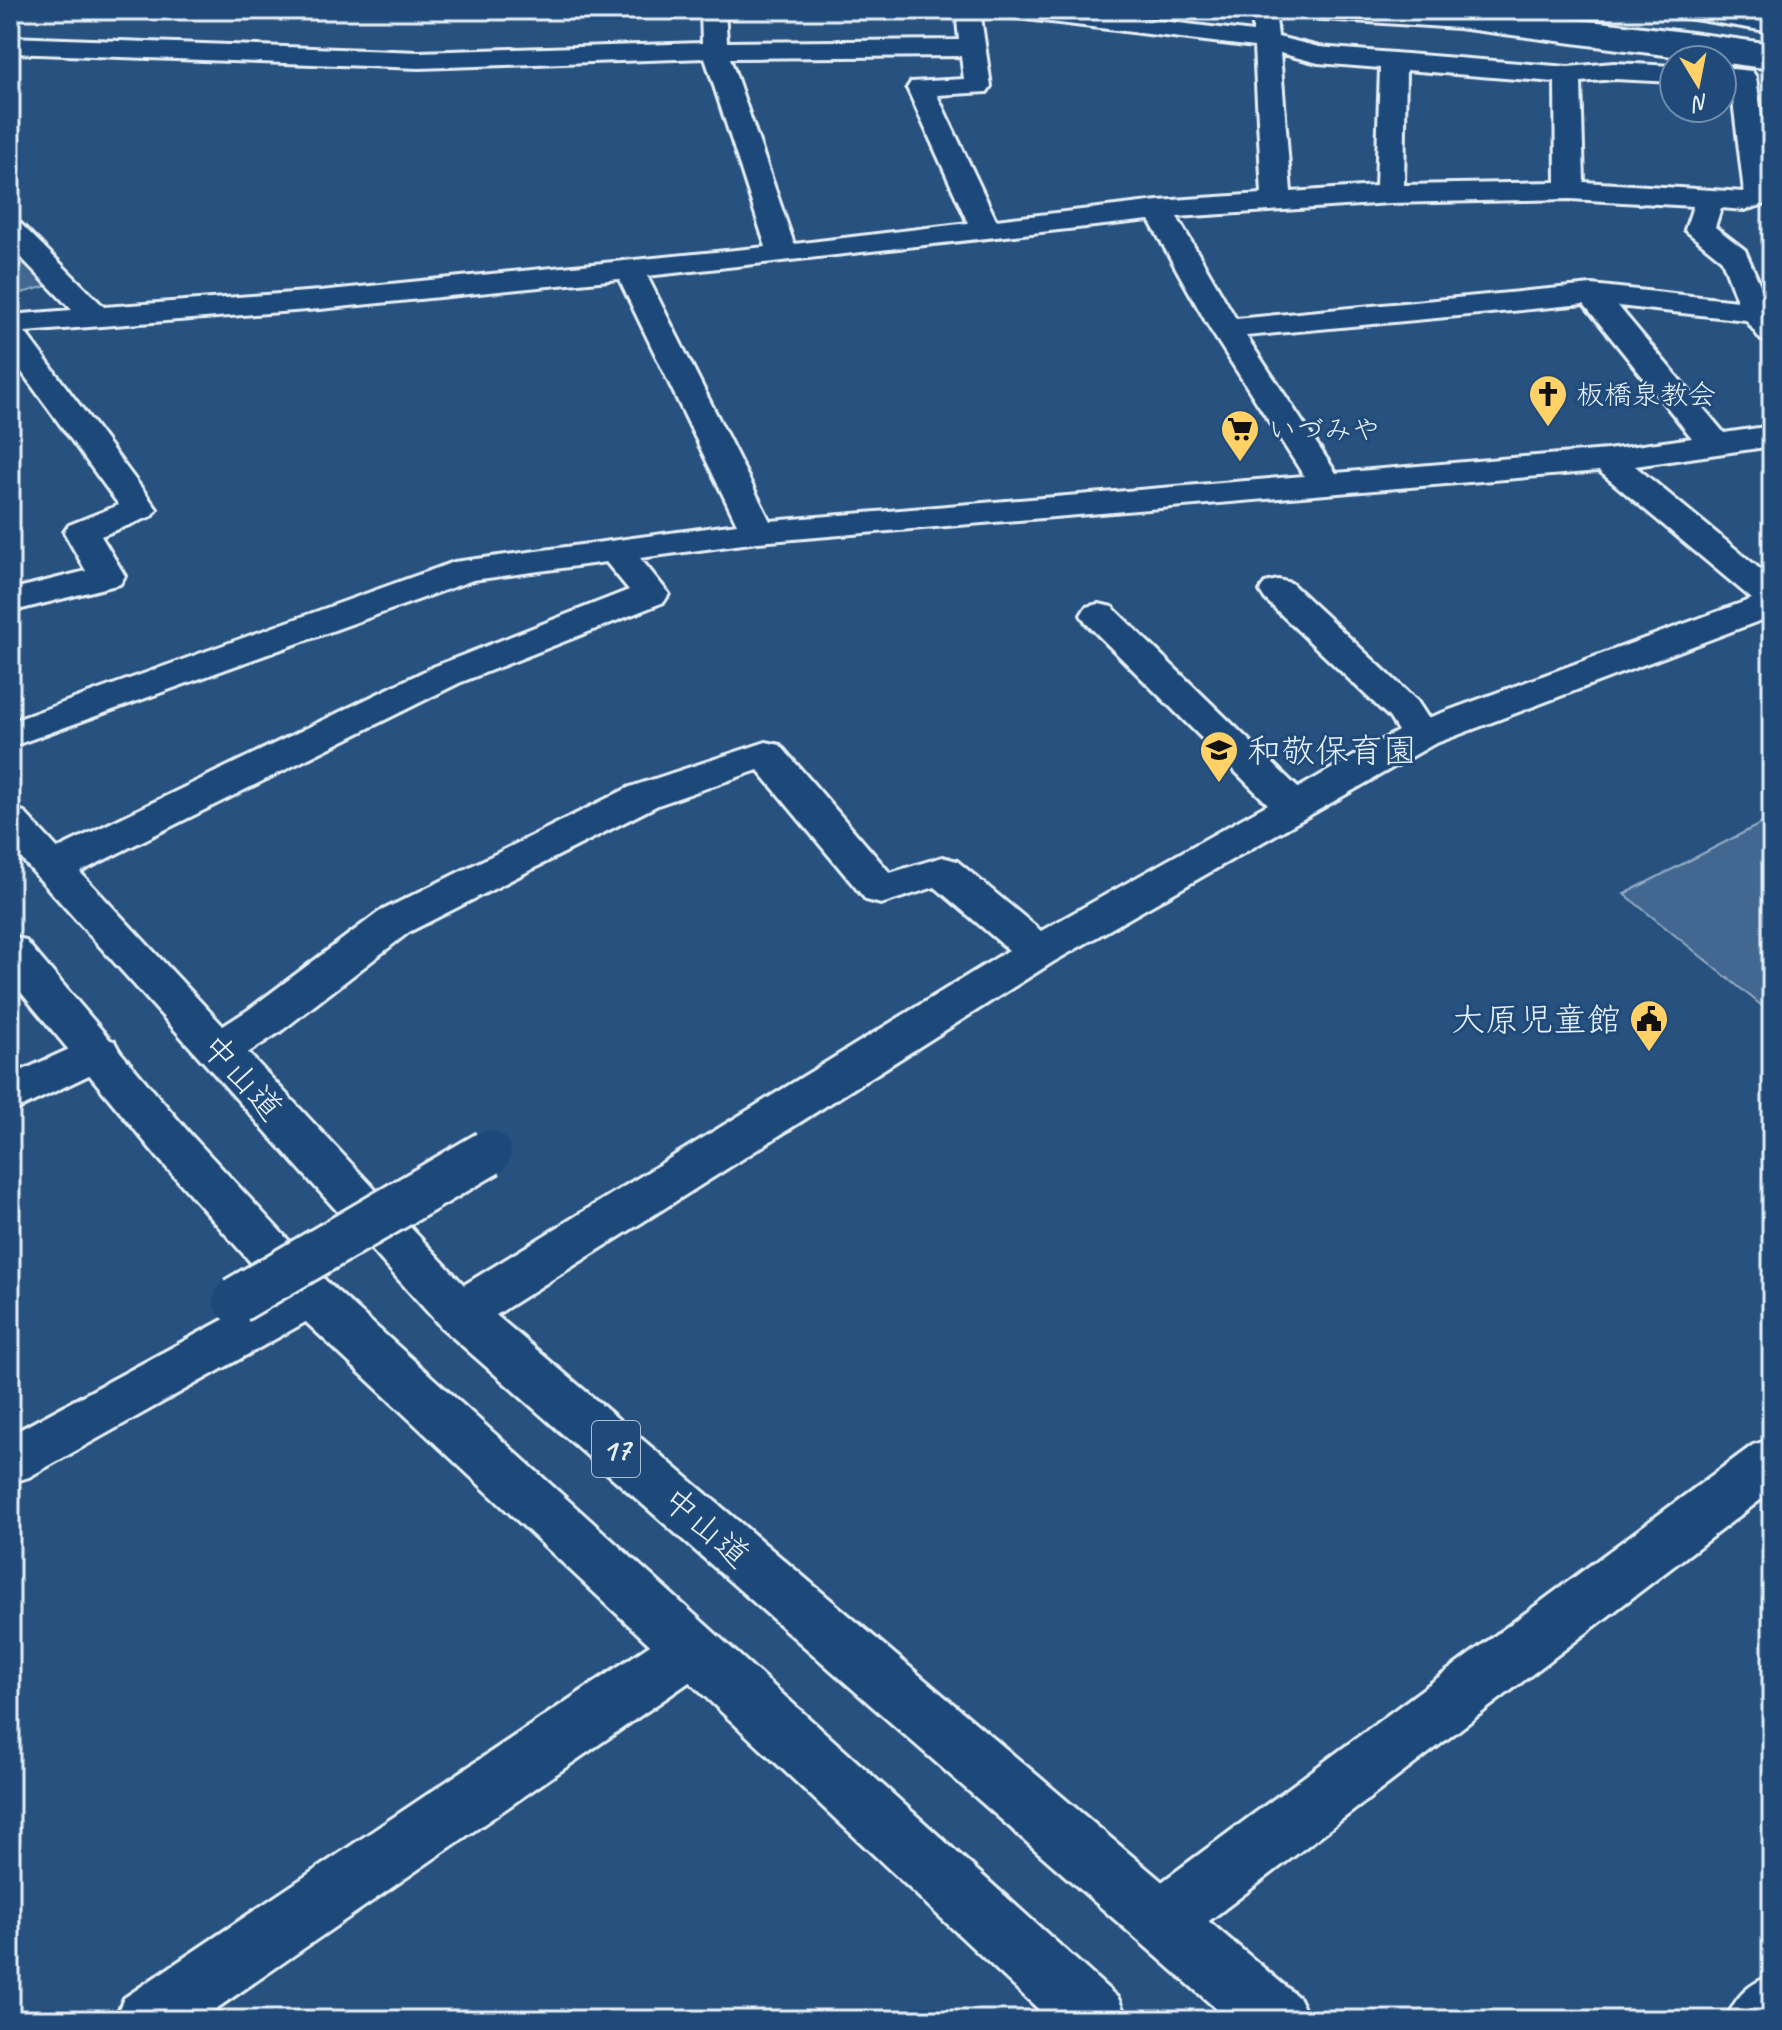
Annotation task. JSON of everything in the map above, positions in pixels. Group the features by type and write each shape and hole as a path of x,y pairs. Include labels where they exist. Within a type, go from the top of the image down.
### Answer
{"main road":[{"path":"713,10 715,50 783,254"},
{"path":"968,10 978,86 920,88 986,230"},
{"path":"1010,10 1265,41 1318,55 1568,75 1614,71 1658,73"},
{"path":"1264,10 1277,202"},
{"path":"1294,10 1458,20 1752,65"},
{"path":"1405,10 1603,28 1752,65 1772,83"},
{"path":"1615,10 1772,31"},
{"path":"1682,10 1772,24"},
{"path":"10,45 419,60 715,50 973,48"},
{"path":"1390,194 1393,61"},
{"path":"10,324 94,315 320,300 783,254 1158,210 1390,194 1570,190 1744,201 1758,197 1752,65"},
{"path":"1568,75 1570,190"},
{"path":"1709,199 1700,230 1735,256 1767,318"},
{"path":"1158,210 1226,329 1326,484"},
{"path":"10,229 94,315"},
{"path":"628,268 758,532"},
{"path":"1226,329 1592,294 1767,318"},
{"path":"1592,294 1715,444"},
{"path":"10,334 140,509 81,532 107,576 10,601"},
{"path":"10,735 467,570 758,532 1607,460 1772,436"},
{"path":"1607,460 1772,597"},
{"path":"53,868 446,675 651,594 615,551"},
{"path":"1278,591 1403,709 1420,735"},
{"path":"459,1313 1038,952 1420,735 1772,604"},
{"path":"1099,615 1294,807"},
{"path":"219,1050 264,1021 394,922 644,796 766,754 881,890 942,871 1038,952"},
{"name":"中山道","path":"10,821 459,1313 1277,2020"},
{"path":"10,950 175,1147 310,1296 1096,2020"},
{"path":"10,1096 98,1052"},
{"path":"236,1300 488,1153"},
{"path":"10,1461 310,1296"},
{"path":"1162,1919 1358,1767 1657,1550 1772,1461"},
{"path":"146,2020 691,1649"},
{"path":"1758,2020 1772,2006"}],"shaded area":[{"path":"10,245 62,282 14,295 10,307"},
{"path":"1772,818 1772,1014 1624,894"}],"place":[{"name":"板橋泉教会","path":"1548,428"},
{"name":"いづみや","path":"1240,463"},
{"name":"和敬保育園","path":"1219,784"},
{"name":"大原児童館","path":"1649,1053"}]}
